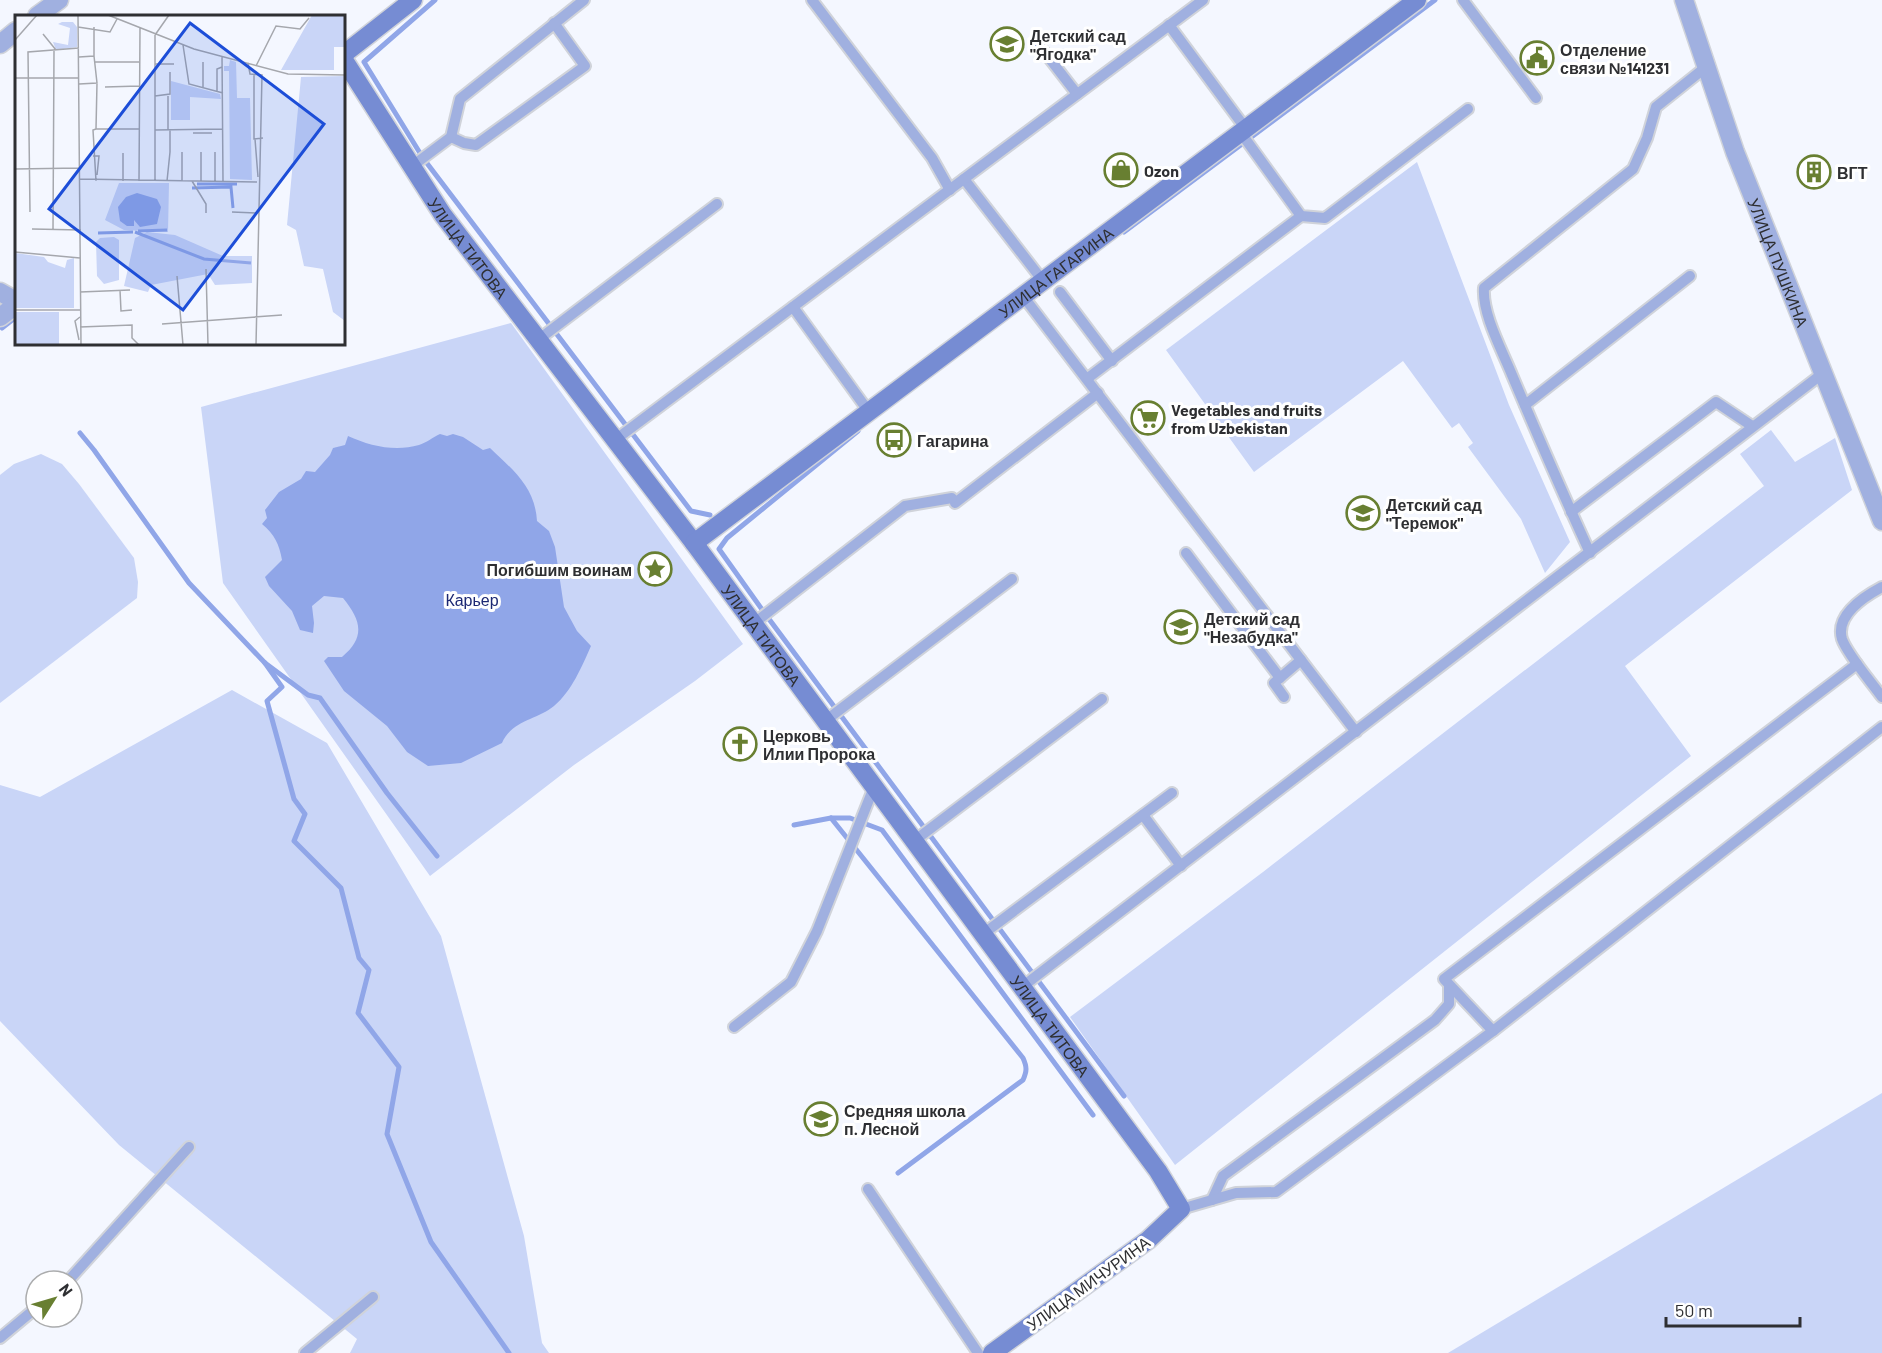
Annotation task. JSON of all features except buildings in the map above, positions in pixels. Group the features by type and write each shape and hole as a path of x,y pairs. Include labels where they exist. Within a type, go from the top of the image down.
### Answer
{"street":[{"path":"37,15 59,0"},
{"path":"345,53 413,0"},
{"name":"УЛИЦА ПУШКИНА","path":"1684,0 1735,152 1882,521"},
{"name":"УЛИЦА ГАГАРИНА","path":"694,543 1243,131 1408,3"},
{"path":"0,44 15,32"},
{"name":"УЛИЦА ТИТОВА","path":"345,62 443,215 694,543 1158,1171 1181,1209"},
{"path":"0,292 15,302"},
{"path":"0,317 15,304"},
{"name":"УЛИЦА МИЧУРИНА","path":"992,1353 1148,1240 1181,1209"}],"lane":[{"path":"411,167 451,137 460,99 584,0"},
{"path":"812,0 933,158 950,190"},
{"path":"615,440 1203,0"},
{"path":"1462,0 1536,98"},
{"path":"451,137 476,145 585,66 554,23"},
{"path":"1168,25 1301,216"},
{"path":"1039,45 1077,94"},
{"path":"1590,552 1497,340 1483,299 1484,288 1633,169 1647,138 1656,106 1706,67"},
{"path":"1088,378 1301,216 1325,218 1468,109"},
{"path":"964,179 1043,281"},
{"path":"538,340 717,204"},
{"path":"1525,405 1690,276"},
{"path":"1060,292 1112,360"},
{"path":"1023,296 1088,378 1356,732"},
{"path":"793,307 869,412"},
{"path":"1022,987 1822,374"},
{"path":"753,624 905,506 954,500 1098,393"},
{"path":"1571,512 1716,402 1752,426"},
{"path":"1186,553 1280,678"},
{"path":"825,721 1012,579"},
{"path":"1882,587 1864,596 1844,618 1841,638 1882,697"},
{"path":"1284,697 1274,683 1301,660"},
{"path":"1493,1031 1444,979 1857,664"},
{"path":"914,841 1102,699"},
{"path":"1181,1209 1236,1193 1276,1192 1493,1031 1882,727"},
{"path":"734,1027 791,982 817,931 874,787"},
{"path":"983,934 1172,793"},
{"path":"1143,815 1181,866"},
{"path":"1212,1200 1223,1176 1435,1020 1449,1004 1449,985"},
{"path":"79,1269 189,1147"},
{"path":"868,1190 978,1353"},
{"path":"305,1353 373,1297"},
{"path":"0,1338 24,1318"}],"green space":[{"path":"1417,162 1509,405 1570,542 1545,573 1521,519 1468,447 1473,443 1459,423 1452,428 1403,361 1254,472 1166,350"},
{"name":"Карьер","path":"511,323 743,644 695,681 574,765 430,876 223,583 201,407"},
{"path":"1771,430 1795,462 1835,438 1852,490 1625,666 1691,756 1175,1165 1070,1017 1263,872 1764,486 1740,454"},
{"path":"41,454 62,464 134,558 138,582 137,598 0,703 0,475 14,464"},
{"path":"232,690 327,743 441,936 524,1236 542,1343 549,1353 350,1353 357,1339 119,1145 0,1021 0,785 40,797"},
{"path":"1882,1093 1882,1353 1448,1353"}],"water":[{"path":"440,434 463,437 483,450 490,448 521,480 532,498 537,521 549,531 555,547 564,607 577,631 591,646 571,686 554,706 512,729 502,743 461,763 428,766 407,752 387,726 344,691 324,661 328,657 342,657 350,650 358,635 357,621 343,598 324,596 312,606 313,633 300,630 292,611 269,586 265,577 282,560 276,540 262,524 267,518 265,510 279,492 301,479 306,471 315,472 333,448 345,445 348,436 365,443 401,448 422,444"}],"waterway":[{"path":"435,0 364,62 423,158 691,511 710,515"},
{"path":"1124,232 1435,0"},
{"path":"2,328 15,318"},
{"path":"858,431 727,538 719,549 1124,1096"},
{"path":"80,433 189,583 265,663 308,695 320,698 387,793 437,856"},
{"path":"265,663 282,687 267,701 294,799 305,814 294,841 341,888 359,958 369,970 358,1013 399,1067 387,1134 431,1242 509,1353"},
{"path":"831,818 1023,1058 1026,1067 1023,1080 898,1173"},
{"path":"794,825 831,818 850,818 882,830 1093,1115"}],"place":[{"name":"Детский сад \"Ягодка\"","path":"1007,44"},
{"name":"Отделение связи №141231","path":"1537,58"},
{"name":"Ozon","path":"1121,170"},
{"name":"ВГТ","path":"1814,172"},
{"name":"Vegetables and fruits from Uzbekistan","path":"1148,418"},
{"name":"Гагарина","path":"894,440"},
{"name":"Детский сад \"Теремок\"","path":"1363,513"},
{"name":"Погибшим воинам","path":"655,569"},
{"name":"Детский сад \"Незабудка\"","path":"1181,627"},
{"name":"Церковь Илии Пророка","path":"740,744"},
{"name":"Средняя школа п. Лесной","path":"821,1119"}]}
